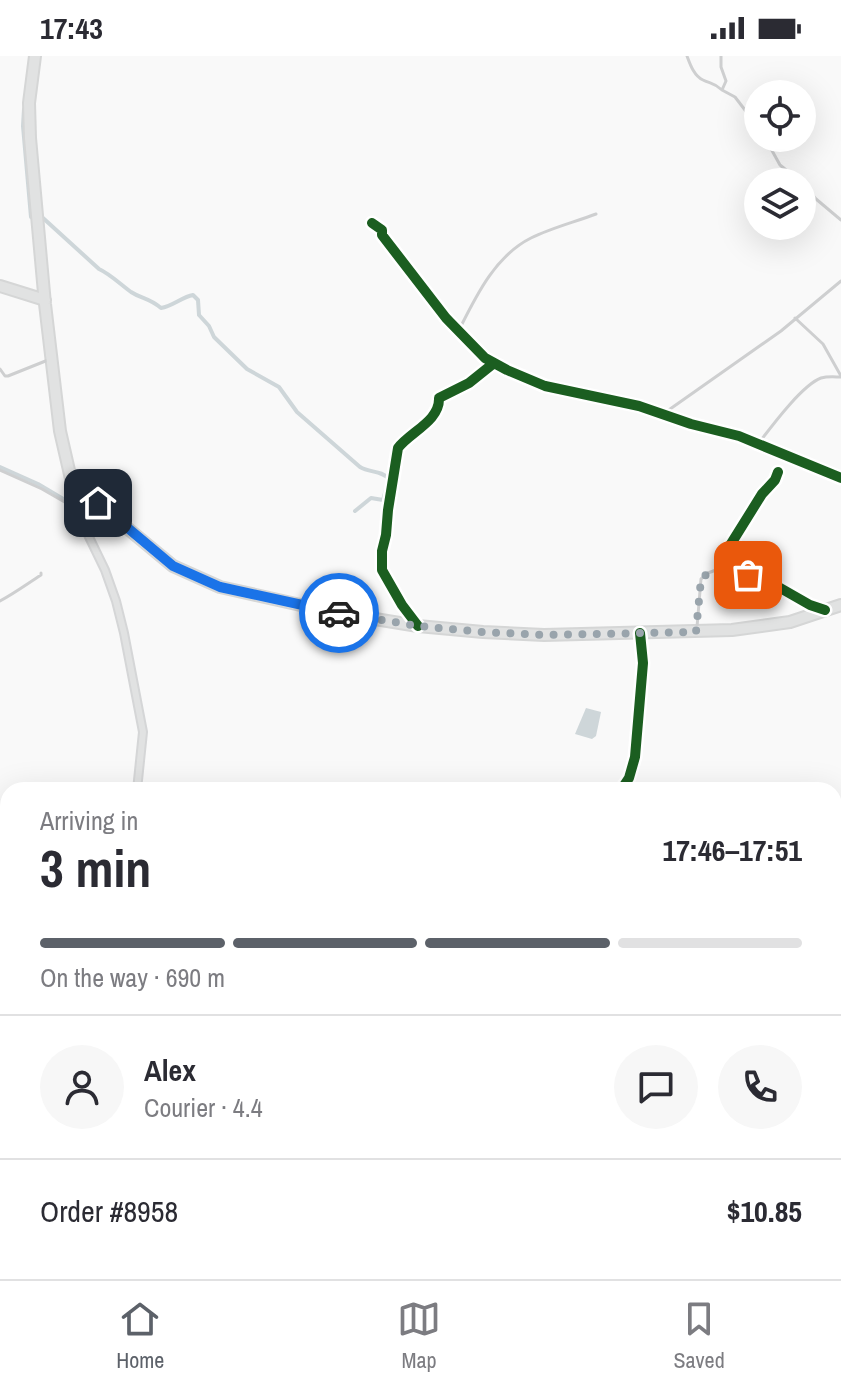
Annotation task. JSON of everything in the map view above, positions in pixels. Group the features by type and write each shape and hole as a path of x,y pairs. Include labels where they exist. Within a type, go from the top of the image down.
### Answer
{"highway":[{"path":"35,56 29,103 40,300 52,361 60,431 71,479 173,566 220,587 332,612 418,626 483,632 544,635 732,630 790,622 841,605"},
{"path":"0,286 40,300"}],"main road":[{"path":"71,479 75,508 105,570 124,633 143,732 138,782"}],"street":[{"path":"687,56 700,78 715,83 735,97 744,109"},
{"path":"721,56 726,81 722,90"},
{"path":"816,199 841,220"},
{"path":"459,331 484,282 511,252 529,239 596,214"},
{"path":"372,223 382,230 382,235 446,318 485,358 494,363 545,386 639,406 739,436 841,478"},
{"path":"663,414 841,281"},
{"path":"758,444 818,379 841,376 823,344 795,318"},
{"path":"0,369 8,376 43,361 52,361"},
{"path":"418,626 382,570 382,551 398,448 421,429 437,410 439,398 469,383 494,363"},
{"path":"0,470 75,508"},
{"path":"778,472 729,547 726,556 729,565 825,610"},
{"path":"696,632 701,579 729,565"},
{"path":"0,601 21,590 41,573"},
{"path":"626,782 635,757 643,663 640,633"}],"shaded area":[{"path":"586,708 601,712 596,736 592,739 575,734"}],"waterway":[{"path":"24,109 31,217 43,218 99,269 131,292 161,308 193,295 198,300 199,315 214,337 247,369 279,387 297,412 360,467 389,479 383,500 371,498 355,511"},
{"path":"0,467 70,503"}],"cycle path":[{"path":"372,223 382,230 382,235 446,318 485,358 507,370 545,386 639,406 739,436 841,478"},
{"path":"418,626 382,570 382,551 398,448 430,420 439,398 469,383 494,363"},
{"path":"778,472 729,547 726,556 729,565 825,610"},
{"path":"626,782 635,757 643,663 640,633"}],"way so far":[{"path":"339,613 418,626 483,632 544,635 696,632 701,579 729,565 748,575"}],"route":[{"path":"98,503 173,566 220,587 339,613"}]}
